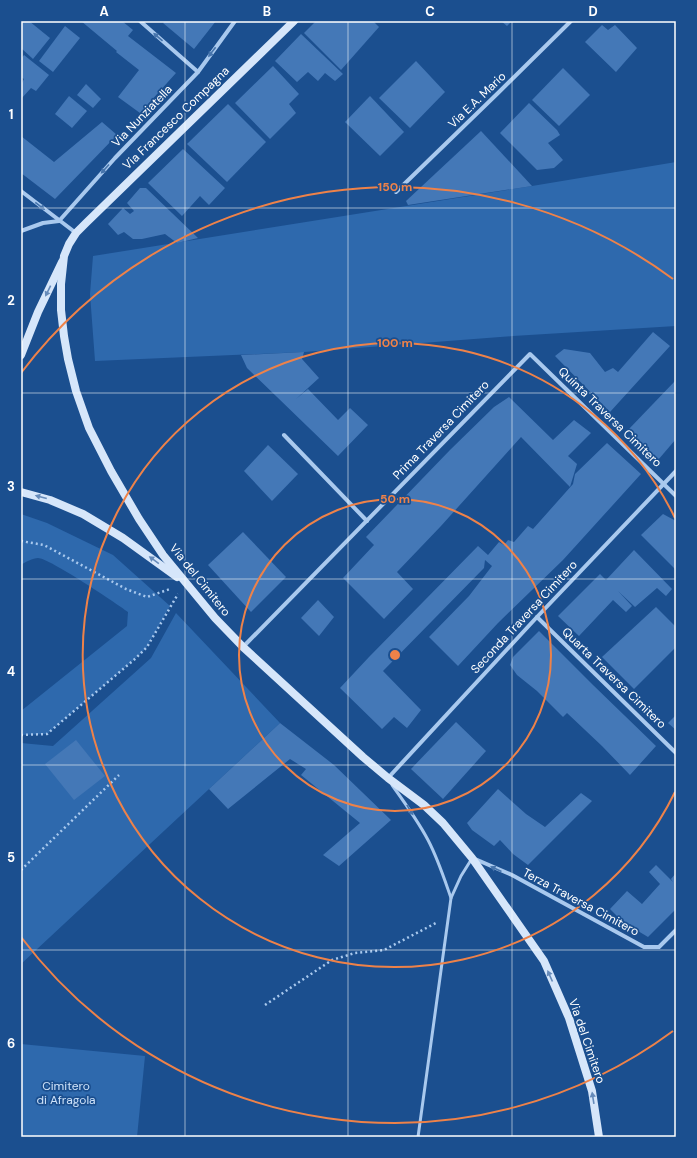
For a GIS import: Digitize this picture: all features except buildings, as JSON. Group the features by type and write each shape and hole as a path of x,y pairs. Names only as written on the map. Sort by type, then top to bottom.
{"main road":[{"name":"Via Francesco Compagna","path":"76,233 294,21"},
{"name":"Via del Cimitero","path":"76,233 64,256 61,284 61,310 64,336 76,391 89,428 111,471 139,519 163,555 215,618 243,647 388,778 424,805 443,823 472,858 544,961 572,1026 592,1091 599,1137"},
{"path":"21,355 38,312 64,256"},
{"path":"21,492 50,500 83,514 124,538 185,583"}],"street":[{"path":"140,21 198,72"},
{"name":"Via Nunziatella","path":"59,220 198,72 235,21"},
{"name":"Via E.A. Mario","path":"396,192 571,21"},
{"path":"21,191 76,233"},
{"path":"21,231 42,222 59,220"},
{"name":"Quinta Traversa Cimitero","path":"530,354 676,496"},
{"name":"Prima Traversa Cimitero","path":"243,647 530,354"},
{"path":"284,435 367,521"},
{"name":"Seconda Traversa Cimitero","path":"388,778 537,617 676,471"},
{"name":"Quarta Traversa Cimitero","path":"537,617 676,753"},
{"name":"Terza Traversa Cimitero","path":"472,858 512,875 644,947 659,947 676,930"}],"lane":[{"path":"388,778 428,840 451,898"},
{"path":"418,1137 451,898 461,876 472,858"}],"path":[{"path":"21,541 44,544 126,590 147,596 185,583"},
{"path":"21,735 47,734 136,658 147,647 185,583"},
{"path":"21,870 119,775"},
{"path":"265,1005 332,960 355,953 384,950 449,916"}],"green space":[{"path":"676,162 676,326 513,336 304,352 95,361 90,294 93,256"},
{"path":"21,514 47,523 113,555 170,606 147,647 47,734 21,735 21,711 127,626 128,612 83,582 45,560 36,558 21,565"},
{"path":"176,613 280,723 21,964 21,743 53,746 151,658"},
{"name":"Cimitero di Afragola","path":"21,1044 145,1056 137,1137 21,1137"}]}
